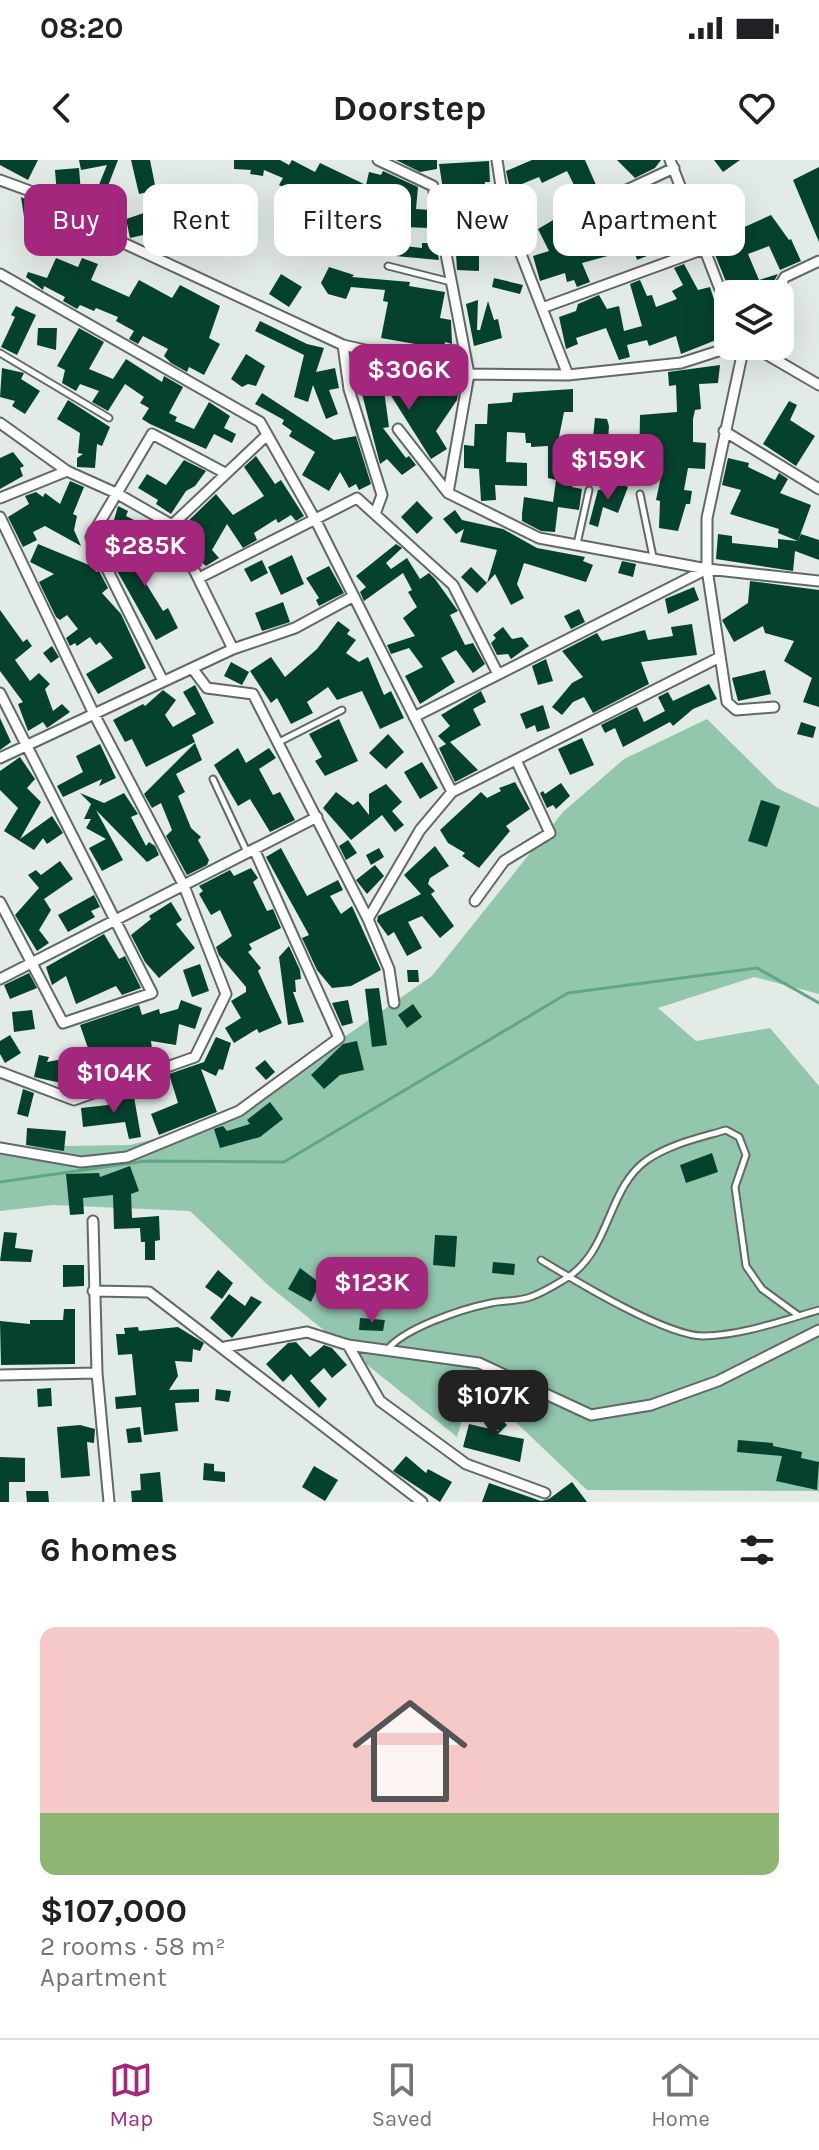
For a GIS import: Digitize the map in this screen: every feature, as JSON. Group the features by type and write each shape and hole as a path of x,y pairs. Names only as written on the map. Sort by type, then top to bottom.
{"street":[{"path":"378,160 433,186 469,374 448,493"},
{"path":"498,161 505,213 568,375"},
{"path":"633,184 672,164 680,184"},
{"path":"0,180 41,195 104,234 343,345 469,374 568,375 681,363 714,352"},
{"path":"542,308 685,256"},
{"path":"707,256 716,280"},
{"path":"783,280 819,261"},
{"path":"0,274 260,422 316,521 452,792"},
{"path":"343,345 349,389 382,495 375,514"},
{"path":"741,360 707,518 707,569 727,702 736,710 774,707"},
{"path":"776,360 819,385"},
{"path":"0,423 67,471 116,493 172,525 233,649"},
{"path":"398,429 448,493 539,538 707,569 819,581"},
{"path":"724,431 819,489"},
{"path":"163,681 91,537 152,434 225,473"},
{"path":"172,525 267,435"},
{"path":"0,498 67,471"},
{"path":"199,578 357,498 453,585 498,674"},
{"path":"0,517 94,714 184,886 226,994 195,1057 74,1100 0,1072"},
{"path":"414,717 707,569"},
{"path":"0,758 233,649 295,628 352,597"},
{"path":"368,919 420,830 452,792 718,658"},
{"path":"192,668 207,688 253,694 368,919 389,969 394,1003"},
{"path":"0,693 152,993 63,1023 0,902"},
{"path":"475,901 504,861 550,833 516,760"},
{"path":"0,979 317,817"},
{"path":"0,1148 81,1162 127,1157 239,1111 339,1038 251,851"},
{"path":"93,1221 97,1373 109,1502"},
{"path":"93,1291 149,1292 225,1347 422,1502"},
{"path":"225,1347 307,1332 348,1345 479,1363 591,1415 651,1405 718,1381 819,1330"},
{"path":"348,1345 380,1401 466,1464 545,1493"},
{"path":"0,1375 97,1373"}],"lane":[{"path":"388,266 451,282"},
{"path":"0,353 109,418"},
{"path":"577,546 589,490"},
{"path":"640,494 653,557"},
{"path":"278,743 342,710"},
{"path":"213,779 251,851"},
{"path":"387,1350 395,1339 426,1325 489,1303 531,1297 569,1277 599,1246 629,1179 645,1161 681,1143 726,1130 739,1137 746,1155 735,1187 746,1266 762,1289 799,1316"},
{"path":"541,1260 665,1325 700,1336 745,1331 819,1310"}],"green space":[{"path":"707,719 777,788 819,808 819,994 754,977 658,1008 696,1041 770,1028 819,1086 819,1491 587,1490 485,1393 469,1396 457,1437 269,1286 190,1211 53,1205 0,1211 0,1147 130,1145 222,1122 432,976 563,812 624,759"}],"building":[{"path":"0,160 38,160 28,180 0,165"},
{"path":"79,160 118,160 109,184 99,184 107,165 81,170"},
{"path":"131,160 150,160 155,184 143,184 143,193 139,194"},
{"path":"234,160 280,160 289,165 292,160 315,172 320,163 364,184 280,184 283,178 264,170 263,176 250,174 251,170 234,169"},
{"path":"396,160 437,160 437,169 420,172"},
{"path":"532,160 585,160 596,184 574,184 567,171 542,183 539,177 522,184 509,184 506,171"},
{"path":"617,160 661,160 655,168 635,178"},
{"path":"714,160 740,160 723,172"},
{"path":"489,161 490,182 442,184 439,164"},
{"path":"819,167 819,242 793,180"},
{"path":"79,168 80,184 56,184 55,170"},
{"path":"383,171 418,187 416,209 427,210 427,228 411,227 411,184 366,184 369,172 381,175"},
{"path":"143,213 143,235 130,238 127,219"},
{"path":"771,215 791,239 801,261 780,270 769,246 748,254 759,280 725,280 716,256 745,256 745,227"},
{"path":"553,220 553,256 608,256 582,263 590,282 577,287 574,280 567,282 565,273 540,281 533,256 549,251 538,229"},
{"path":"422,243 427,243 427,256 438,256 439,260 395,256 411,256 411,247 422,248"},
{"path":"456,256 479,256 479,271 457,270"},
{"path":"56,258 78,267 82,258 98,264 91,280 129,297 139,280 172,298 180,285 220,306 209,338 220,344 204,375 189,367 187,372 171,363 164,356 168,349 143,336 138,344 129,339 134,331 116,321 118,317 96,308 94,311 80,305 77,309 63,301 65,297 44,286 43,290 26,277 28,272 47,278"},
{"path":"684,264 698,290 710,287 714,299 714,341 681,354 676,336 649,346 647,340 627,345 630,357 619,360 606,328 576,338 578,344 566,349 559,317 576,311 578,304 599,295 607,309 619,306 624,331 642,326 630,284 640,280 647,296 652,295 656,307 677,299 672,291 683,285 674,268"},
{"path":"329,267 354,275 352,277 410,282 409,286 445,292 440,318 451,320 452,344 445,342 444,349 381,338 388,302 383,301 385,290 351,287 346,299 328,294 321,283"},
{"path":"281,274 302,287 289,307 269,294"},
{"path":"778,274 775,280 759,280"},
{"path":"494,278 523,285 520,294 492,287"},
{"path":"478,300 477,330 480,330 488,301 494,320 498,319 502,338 474,346 466,304"},
{"path":"16,306 36,315 17,355 1,347 15,317 11,315"},
{"path":"260,321 307,344 324,348 316,372 335,368 339,388 329,390 338,414 326,419 313,385 308,402 294,397 304,355 255,331"},
{"path":"38,328 57,328 56,350 37,345"},
{"path":"79,328 104,342 89,369 113,379 126,359 162,382 164,376 183,387 169,413 177,417 175,421 194,429 209,402 230,416 224,428 236,434 232,443 214,434 206,449 150,424 142,419 149,408 140,403 144,397 125,384 108,411 92,402 99,391 80,384 76,391 62,383 65,370 57,366"},
{"path":"246,354 265,366 256,386 248,384 242,387 231,379"},
{"path":"720,365 718,383 699,384 701,409 695,410 693,419 693,442 706,443 705,469 688,468 684,490 692,491 690,504 686,504 678,531 659,528 660,501 656,500 663,467 639,469 640,415 677,412 676,385 669,386 668,372"},
{"path":"2,368 24,373 21,379 40,391 25,414 12,406 15,401 0,397"},
{"path":"390,368 393,372 396,369 448,380 459,388 457,400 436,431 447,449 431,459 383,383 389,427 383,428 406,458 409,456 416,465 402,475 387,459 380,464 361,390"},
{"path":"573,389 573,412 564,412 559,437 587,441 586,453 572,451 572,487 582,489 579,510 558,507 555,532 541,531 522,521 522,514 524,497 553,502 556,480 548,478 548,446 531,447 531,443 526,443 525,433 507,432 506,462 527,463 527,486 495,485 496,500 481,501 479,469 464,468 464,445 474,446 475,424 487,424 488,404 512,402 513,393"},
{"path":"262,393 334,440 356,436 371,484 359,490 356,484 349,488 340,472 329,491 302,475 315,452 289,436 292,431 282,424 284,420 255,404"},
{"path":"68,400 110,427 102,446 97,444 95,468 77,467 77,458 83,454 78,453 80,433 57,419"},
{"path":"789,401 797,405 790,420 815,436 796,466 763,444"},
{"path":"595,418 607,419 609,426 608,440 601,439 599,458 591,457"},
{"path":"13,452 24,466 20,468 23,476 0,489 0,458"},
{"path":"256,456 275,484 281,480 304,516 296,521 291,515 278,523 276,519 254,533 257,540 243,548 227,524 212,550 219,558 206,566 195,556 182,527 216,494 233,515 264,496 244,467"},
{"path":"728,458 749,463 748,467 775,480 779,473 788,479 780,493 811,505 798,541 778,533 779,529 730,514 741,490 722,485"},
{"path":"184,460 206,471 195,486 186,491 171,514 156,504 158,500 138,488 147,474 166,485"},
{"path":"70,481 84,487 73,514 77,516 74,530 81,546 45,526 33,532 37,540 23,547 8,517 29,504 25,496 36,492 43,497 45,493 60,504"},
{"path":"614,481 628,487 618,513 603,507 598,527 589,524 598,490 611,489"},
{"path":"417,501 433,518 417,534 401,517"},
{"path":"118,506 128,511 126,516 144,525 134,546 110,534"},
{"path":"455,510 462,520 503,529 537,548 585,557 583,561 593,565 586,582 524,563 517,584 524,598 511,605 495,574 487,583 497,550 460,542 464,529 456,534 443,519"},
{"path":"158,534 139,564 141,566 159,549 167,561 142,577 163,611 168,608 178,628 156,640 112,562"},
{"path":"718,534 732,536 732,543 778,548 778,539 798,541 801,534 819,540 819,560 795,551 793,571 716,559"},
{"path":"38,544 99,571 108,588 102,593 121,614 146,668 98,694 86,674 113,658 100,642 96,645 90,637 77,646 75,643 70,646 66,638 78,629 67,615 60,620 56,617 39,582 54,574 30,562"},
{"path":"396,544 402,548 386,563 391,569 407,558 420,579 429,573 435,579 458,611 450,615 465,645 473,643 485,664 473,673 456,650 441,658 455,682 420,704 405,676 423,667 409,648 391,654 387,645 415,636 403,618 417,607 408,592 412,590 403,573 364,601 360,592 366,587 356,576"},
{"path":"292,555 304,584 281,595 268,567"},
{"path":"262,560 268,573 251,582 244,569"},
{"path":"622,561 636,564 633,577 618,573"},
{"path":"329,566 344,593 319,606 316,600 319,598 306,578"},
{"path":"471,567 487,583 477,593 461,577"},
{"path":"750,581 819,590 819,707 803,702 812,678 784,661 794,641 765,633 763,626 734,642 722,620 748,603"},
{"path":"694,587 699,600 668,614 665,599"},
{"path":"283,602 290,622 262,631 255,613"},
{"path":"579,609 585,622 571,629 564,616"},
{"path":"0,610 23,642 27,639 32,646 15,660 30,681 39,673 50,684 45,689 53,711 62,704 70,712 47,728 43,722 28,731 18,704 23,702 0,671"},
{"path":"338,621 350,630 347,634 356,640 346,653 359,662 368,657 384,695 391,691 404,718 380,729 362,691 337,700 328,687 307,702 313,713 291,724 277,698 271,703 250,671 271,657 285,677 317,649"},
{"path":"692,624 697,655 641,662 649,684 593,713 584,697 573,702 562,715 552,707 572,683 583,677 562,651 597,633 602,641 645,630 648,640 673,636 671,627"},
{"path":"503,627 512,639 522,637 529,646 511,659 508,654 497,655 491,643 496,638 493,635"},
{"path":"52,646 59,657 51,663 43,653"},
{"path":"546,659 553,681 538,685 532,666"},
{"path":"231,662 249,672 242,685 224,676"},
{"path":"765,670 771,694 738,701 732,678"},
{"path":"709,684 717,699 693,709 673,726 670,722 623,747 615,728 605,733 601,725 637,707 644,722 665,711 658,697 668,692 673,701"},
{"path":"195,685 214,723 192,735 195,742 146,767 132,739 125,742 113,720 143,704 145,706 163,690 176,700 165,715 173,727 196,714 183,692"},
{"path":"481,691 486,702 473,709 481,725 450,742 478,770 455,782 439,748 446,744 438,736 450,726 441,715"},
{"path":"543,705 550,728 537,732 535,725 526,729 520,714"},
{"path":"0,718 11,742 0,750"},
{"path":"339,719 358,761 325,776 315,761 322,757 309,734"},
{"path":"801,722 816,727 813,738 797,734"},
{"path":"388,734 404,752 386,769 369,753"},
{"path":"582,738 594,765 570,775 558,749"},
{"path":"195,743 202,760 176,774 185,792 178,796 191,828 201,837 198,840 209,860 207,865 187,875 166,836 172,830 161,803 152,808 144,794"},
{"path":"100,744 116,778 99,786 102,779 63,797 57,786 83,772 76,756"},
{"path":"238,748 246,763 269,748 276,758 259,769 273,795 280,792 295,820 270,832 250,799 238,806 214,765"},
{"path":"20,757 35,779 27,788 41,802 20,839 52,816 63,833 47,844 43,838 34,850 4,831 18,808 0,790 0,771"},
{"path":"422,762 438,788 420,799 404,772"},
{"path":"515,782 530,809 506,826 510,831 479,868 462,856 465,853 448,843 440,830 481,792 487,798 501,791 499,788"},
{"path":"561,783 570,796 556,809 553,805 547,808 540,793 543,791 545,794"},
{"path":"386,784 402,802 392,811 404,825 395,832 382,815 351,840 323,808 336,792 353,805 358,801 369,815 369,794"},
{"path":"80,793 104,803 124,793 138,814 131,817 146,846 149,842 155,846 159,855 147,862 96,810 123,860 102,871 89,848 106,839 86,828 91,819 84,819 91,804"},
{"path":"761,800 780,806 767,847 748,841"},
{"path":"348,840 357,853 346,860 339,846"},
{"path":"435,846 449,866 430,878 428,884 435,891 431,894 454,926 440,938 422,916 408,922 422,948 407,956 394,932 388,936 377,921 378,916 421,894 404,875"},
{"path":"281,848 307,896 338,880 343,890 330,896 341,914 352,906 381,970 351,986 332,988 317,970 302,938 309,935 266,857"},
{"path":"379,848 384,857 371,865 366,855"},
{"path":"60,861 73,879 44,899 51,910 39,930 49,943 37,951 15,915 39,888 28,875 36,870 41,875"},
{"path":"375,865 384,876 367,894 356,880"},
{"path":"251,868 258,878 253,882 267,911 273,909 281,928 249,944 252,949 248,952 261,968 258,971 282,1023 259,1033 257,1029 234,1043 225,1028 241,1018 231,1001 246,992 246,987 219,955 216,947 232,936 220,910 211,915 199,894 203,891 199,886 230,870 234,876"},
{"path":"94,895 100,907 91,911 95,917 68,932 58,915"},
{"path":"171,902 182,920 176,924 195,948 159,978 145,962 131,935 151,919 149,916"},
{"path":"104,934 119,959 125,956 141,988 122,995 116,986 76,1004 66,976 52,985 46,967"},
{"path":"289,946 300,970 301,979 295,980 296,992 293,992 304,1022 288,1025 279,957"},
{"path":"200,964 209,991 192,997 183,970"},
{"path":"407,970 418,970 419,982 408,982"},
{"path":"29,973 37,988 10,999 4,985"},
{"path":"379,988 387,1045 372,1047 365,989"},
{"path":"181,1000 202,1008 195,1029 179,1024 176,1045 151,1041 154,1064 79,1086 77,1068 72,1068 70,1085 34,1077 39,1055 49,1057 47,1062 90,1054 80,1025 139,1005 142,1015 159,1009 160,1014 178,1009"},
{"path":"348,1000 353,1023 342,1026 332,1003"},
{"path":"413,1004 422,1017 407,1028 398,1015"},
{"path":"32,1010 35,1029 14,1032 12,1012"},
{"path":"10,1035 21,1053 5,1063 0,1054 0,1041"},
{"path":"216,1037 231,1043 223,1070 219,1069 216,1076 201,1069 217,1112 159,1135 151,1114 178,1103 169,1074 204,1062"},
{"path":"357,1041 364,1070 340,1075 324,1089 311,1075 343,1044"},
{"path":"265,1060 275,1072 266,1080 255,1068"},
{"path":"23,1089 34,1093 28,1117 17,1114"},
{"path":"119,1094 121,1100 134,1097 141,1137 129,1139 125,1122 83,1127 81,1108 108,1105 107,1097"},
{"path":"270,1102 283,1119 260,1137 220,1148 214,1129 223,1126 227,1131 250,1124 247,1120"},
{"path":"27,1128 66,1131 64,1151 26,1145"},
{"path":"712,1153 718,1172 686,1183 680,1165"},
{"path":"130,1166 139,1191 131,1194 132,1218 159,1216 160,1240 155,1241 155,1260 145,1260 145,1242 141,1242 140,1228 114,1229 113,1195 83,1198 84,1214 70,1215 66,1174 99,1173 100,1177"},
{"path":"4,1232 17,1233 15,1248 33,1250 31,1262 0,1261"},
{"path":"435,1235 457,1236 455,1267 433,1265"},
{"path":"493,1262 515,1264 514,1275 492,1273"},
{"path":"63,1265 84,1265 84,1286 63,1287"},
{"path":"300,1268 320,1283 311,1302 288,1289"},
{"path":"218,1270 233,1283 222,1299 205,1287"},
{"path":"229,1294 245,1306 251,1296 262,1302 232,1338 210,1318"},
{"path":"64,1309 75,1309 75,1364 1,1365 0,1321 30,1324 30,1320 63,1320"},
{"path":"360,1318 385,1320 383,1331 359,1330"},
{"path":"138,1327 139,1331 178,1327 204,1343 200,1351 193,1349 192,1362 175,1361 178,1376 169,1390 199,1389 199,1402 175,1403 178,1431 144,1435 141,1407 116,1409 115,1397 136,1395 132,1354 118,1355 116,1334 125,1334 124,1328"},
{"path":"296,1342 310,1357 324,1345 332,1348 347,1365 332,1378 324,1368 310,1381 327,1399 319,1408 291,1374 283,1382 266,1364 288,1343"},
{"path":"51,1388 52,1406 38,1407 37,1389"},
{"path":"216,1389 231,1391 229,1402 215,1400"},
{"path":"485,1402 507,1425 498,1434 524,1439 520,1462 463,1447 469,1424 499,1431 478,1409"},
{"path":"80,1425 95,1429 94,1443 87,1442 90,1476 61,1478 57,1427"},
{"path":"140,1427 142,1442 128,1443 126,1429"},
{"path":"738,1440 773,1443 773,1446 802,1452 801,1458 819,1462 817,1490 776,1481 782,1456 737,1452"},
{"path":"406,1456 426,1473 428,1469 452,1482 440,1502 393,1471"},
{"path":"0,1457 25,1458 25,1482 9,1482 9,1502 0,1502"},
{"path":"204,1463 214,1464 214,1471 225,1472 225,1482 203,1480"},
{"path":"314,1466 338,1480 325,1501 302,1487"},
{"path":"160,1472 163,1502 132,1502 131,1491 141,1490 140,1474"},
{"path":"572,1482 587,1502 482,1502 489,1483 541,1501 549,1499"},
{"path":"26,1491 48,1491 49,1502 27,1502"}],"waterway":[{"path":"0,1182 146,1161 284,1162 568,993 757,968 819,1003"}]}
